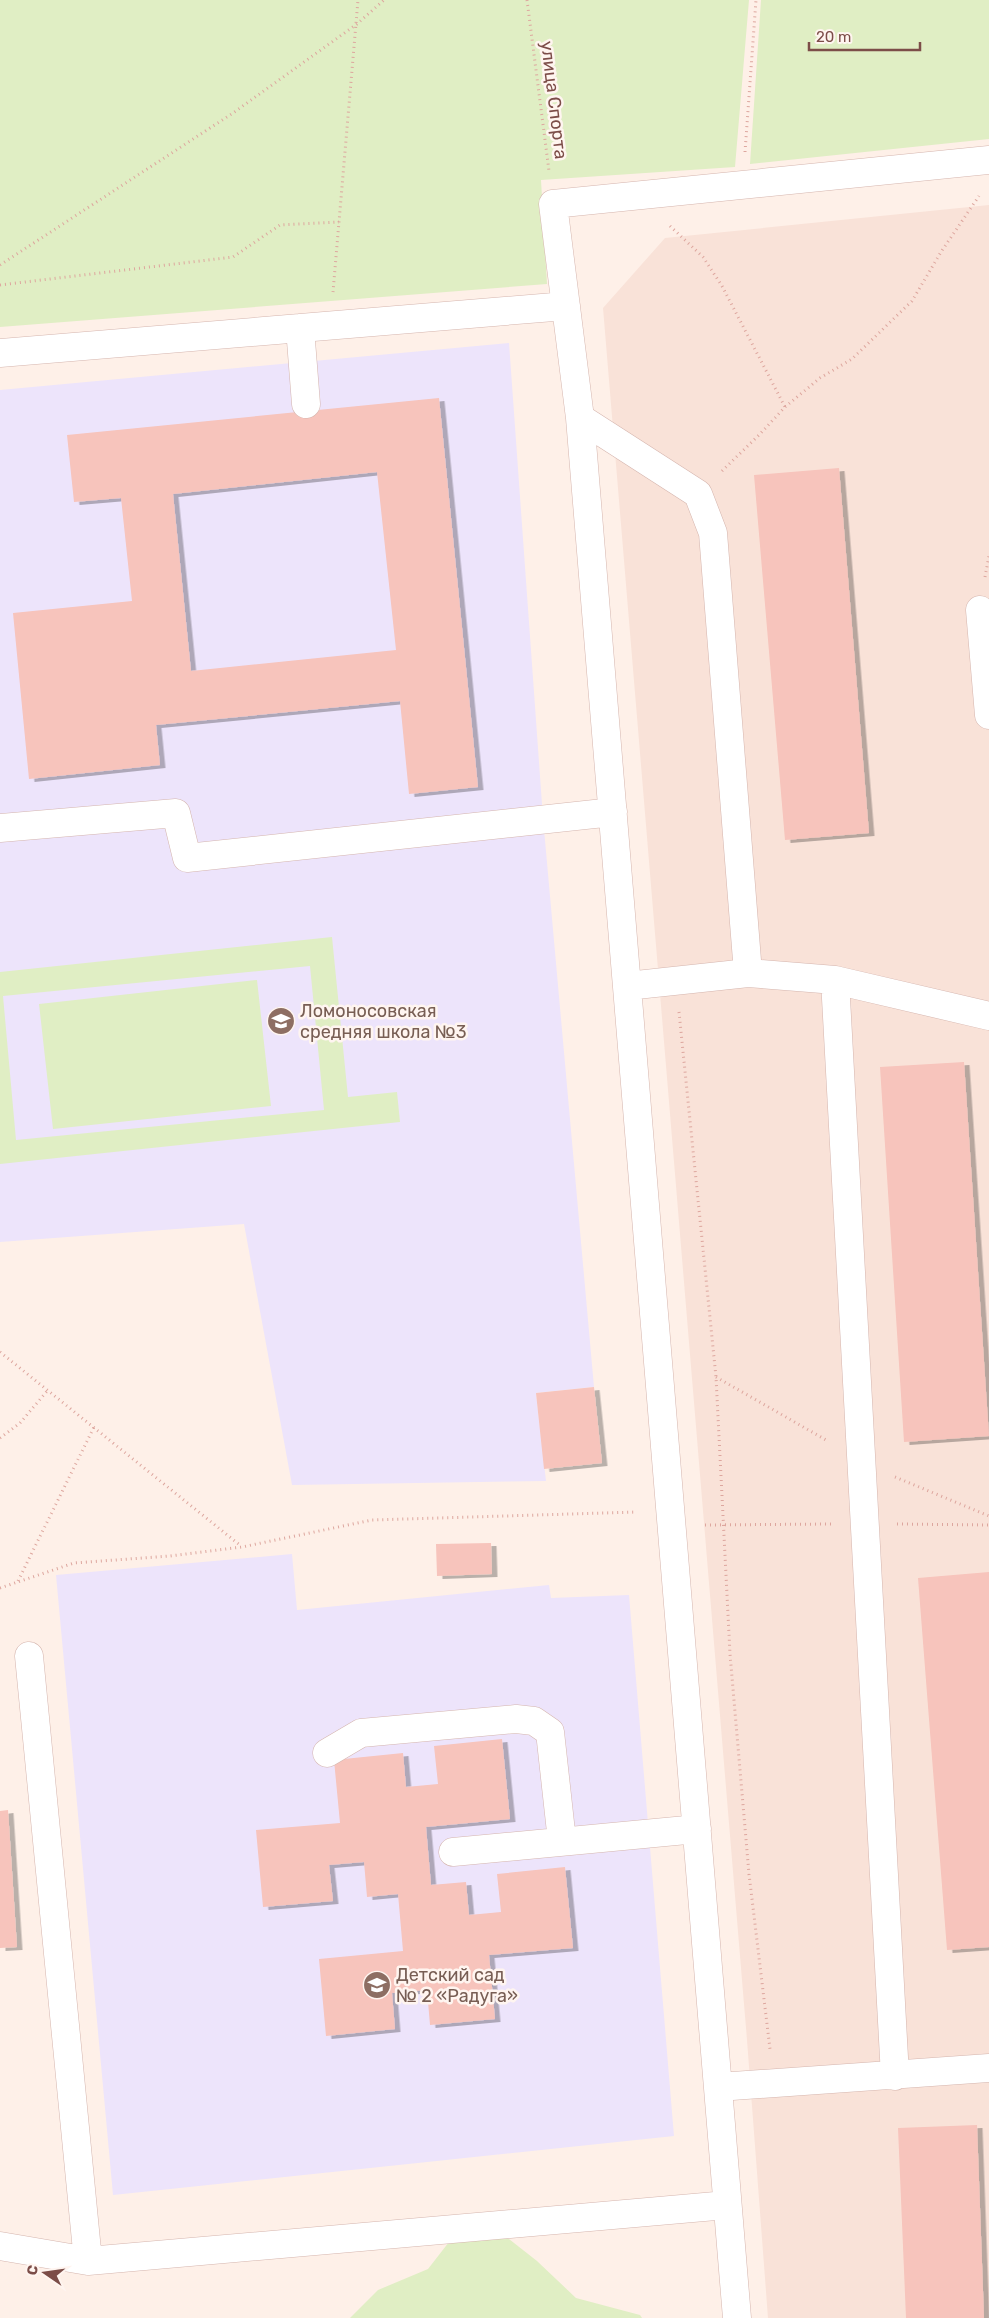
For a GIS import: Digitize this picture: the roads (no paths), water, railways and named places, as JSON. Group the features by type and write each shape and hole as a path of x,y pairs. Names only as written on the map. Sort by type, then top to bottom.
{"street":[{"path":"736,2318 580,418 553,204 989,160"},
{"path":"0,353 566,306"},
{"path":"300,328 306,404"},
{"path":"580,418 698,494 713,533 748,973"},
{"path":"980,610 989,716"},
{"path":"0,828 176,812 188,858 613,812"},
{"path":"627,986 748,973 835,980 989,1016"},
{"path":"835,980 895,2076"},
{"path":"29,1656 88,2261"},
{"path":"327,1753 360,1733 516,1719 534,1721 550,1732 562,1841"},
{"path":"453,1852 697,1829"},
{"path":"718,2087 989,2068"},
{"path":"0,2246 88,2261 727,2205"}],"place":[{"name":"Ломоносовская средняя школа №3","path":"281,1021"},
{"name":"Детский сад № 2 «Радуга»","path":"377,1985"}]}
